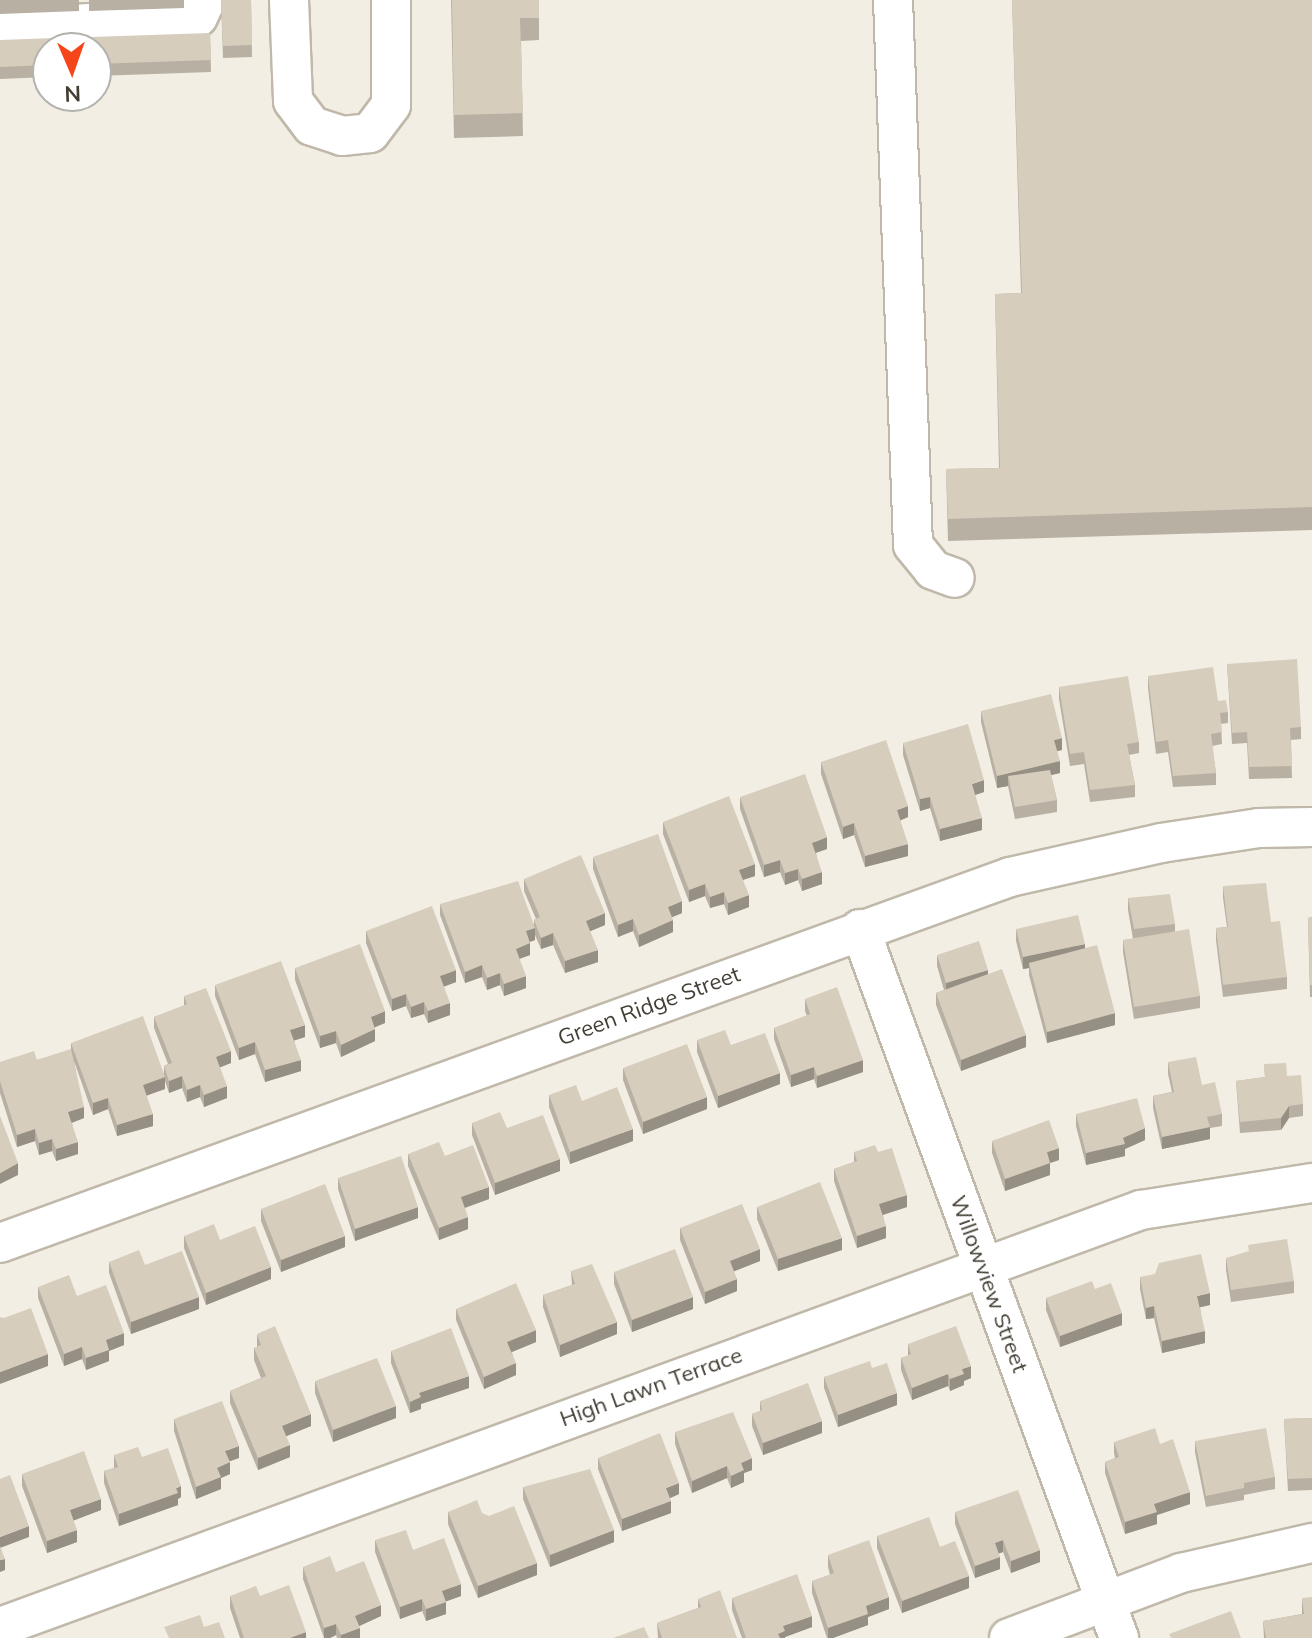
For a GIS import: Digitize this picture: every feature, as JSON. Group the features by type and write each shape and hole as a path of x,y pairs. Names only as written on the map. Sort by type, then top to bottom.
{"street":[{"path":"0,28 198,17 206,0"},
{"path":"289,0 293,101 312,126 342,136 370,133 391,105 391,0"},
{"path":"893,0 913,545 933,570 955,578"},
{"name":"Green Ridge Street","path":"0,1243 860,929 1090,856 1259,828 1312,827"},
{"name":"Willowview Street","path":"860,929 1119,1638"},
{"name":"High Lawn Terrace","path":"0,1627 1141,1210 1312,1183"},
{"path":"1009,1638 1181,1573 1312,1543"}],"building":[{"path":"221,0 251,0 252,45 223,46"},
{"path":"452,0 539,0 539,18 520,18 523,113 454,115"},
{"path":"1012,0 1312,0 1312,507 948,519 946,469 1000,468 995,294 1022,293"},
{"path":"210,33 211,60 112,63 112,36"},
{"path":"32,39 32,66 0,67 0,40"},
{"path":"1297,659 1301,727 1290,728 1292,766 1249,767 1247,732 1232,733 1227,664"},
{"path":"1213,667 1218,701 1226,700 1228,712 1220,713 1222,732 1211,734 1216,773 1173,776 1168,740 1156,742 1148,676"},
{"path":"1128,676 1139,742 1127,744 1135,785 1090,790 1084,752 1070,754 1059,687"},
{"path":"1051,694 1062,738 1054,740 1060,761 997,776 981,711"},
{"path":"968,724 984,780 972,784 982,818 940,829 930,797 920,799 903,743"},
{"path":"886,740 908,806 897,810 908,844 865,856 854,823 843,827 821,762"},
{"path":"1050,770 1057,800 1015,807 1008,776"},
{"path":"805,774 827,837 812,843 822,872 802,879 798,869 785,873 780,860 764,865 740,797"},
{"path":"729,796 755,864 739,870 749,895 728,903 724,892 710,897 705,884 689,890 663,822"},
{"path":"658,834 682,901 668,907 673,920 639,935 633,919 618,925 593,857"},
{"path":"581,855 605,913 586,921 598,950 565,961 553,933 541,938 534,920 540,917 524,879"},
{"path":"518,881 535,928 526,931 530,943 516,949 526,976 504,984 500,973 487,978 482,965 465,972 440,904"},
{"path":"1266,883 1271,922 1280,921 1287,977 1223,985 1216,928 1228,927 1223,886"},
{"path":"1170,894 1175,924 1134,929 1128,898"},
{"path":"432,906 456,970 440,976 450,1003 428,1011 424,1002 411,1007 406,994 392,999 366,931"},
{"path":"1078,915 1085,944 1023,957 1016,929"},
{"path":"1312,917 1312,985 1310,985 1308,918"},
{"path":"1189,929 1200,996 1134,1007 1123,940"},
{"path":"979,941 988,970 946,983 937,955"},
{"path":"360,944 385,1011 371,1017 375,1029 341,1045 336,1031 320,1036 295,968"},
{"path":"1097,945 1115,1013 1047,1032 1029,963"},
{"path":"281,961 305,1025 290,1030 301,1060 265,1070 255,1042 239,1048 215,985"},
{"path":"1002,969 1026,1035 961,1060 936,993"},
{"path":"837,987 863,1060 817,1076 814,1067 791,1075 774,1028 810,1014 805,999"},
{"path":"206,988 231,1051 216,1057 227,1086 204,1095 200,1085 187,1090 182,1076 169,1081 164,1066 172,1063 154,1017 187,1004 184,996"},
{"path":"143,1016 165,1077 143,1085 153,1114 117,1125 108,1098 93,1103 71,1043"},
{"path":"725,1030 731,1045 765,1033 780,1073 718,1096 697,1040"},
{"path":"687,1044 707,1097 643,1122 623,1068"},
{"path":"71,1049 84,1107 68,1112 78,1142 56,1149 52,1139 39,1143 35,1129 17,1135 0,1081 0,1062 34,1051 37,1060"},
{"path":"1196,1057 1202,1085 1215,1082 1222,1114 1207,1117 1210,1127 1162,1137 1153,1096 1174,1092 1168,1062"},
{"path":"1286,1063 1287,1076 1301,1075 1303,1104 1289,1106 1281,1118 1240,1122 1236,1081 1265,1077 1264,1064"},
{"path":"576,1085 582,1101 617,1087 633,1129 570,1152 549,1095"},
{"path":"1137,1098 1145,1128 1123,1138 1125,1144 1086,1153 1076,1114"},
{"path":"500,1112 507,1128 543,1115 560,1159 495,1183 472,1123"},
{"path":"0,1116 18,1163 0,1173"},
{"path":"1049,1120 1059,1148 1047,1152 1050,1163 1005,1179 992,1141"},
{"path":"439,1142 445,1156 473,1145 489,1187 461,1197 468,1217 439,1228 408,1154"},
{"path":"875,1145 878,1152 892,1148 907,1195 879,1204 886,1226 857,1236 834,1169 857,1161 854,1152"},
{"path":"401,1156 418,1207 355,1229 338,1178"},
{"path":"820,1182 842,1238 778,1259 757,1207"},
{"path":"325,1184 345,1236 281,1260 261,1209"},
{"path":"742,1204 760,1249 730,1261 737,1279 705,1292 680,1228"},
{"path":"214,1224 220,1240 255,1226 271,1267 206,1293 184,1236"},
{"path":"1287,1239 1294,1281 1231,1290 1226,1258 1249,1251 1248,1245"},
{"path":"675,1249 693,1297 632,1320 614,1272"},
{"path":"139,1250 145,1265 182,1251 199,1297 131,1322 109,1262"},
{"path":"1201,1254 1210,1293 1197,1296 1205,1331 1162,1341 1154,1306 1146,1308 1140,1277 1155,1274 1159,1263"},
{"path":"592,1264 617,1322 560,1345 543,1295 575,1284 571,1271"},
{"path":"69,1275 77,1296 106,1285 124,1333 106,1340 109,1350 86,1358 82,1347 64,1354 38,1287"},
{"path":"1092,1281 1095,1289 1111,1283 1122,1313 1060,1336 1046,1298"},
{"path":"516,1283 536,1330 507,1342 516,1363 484,1377 456,1309"},
{"path":"31,1308 48,1354 0,1372 0,1317"},
{"path":"275,1326 311,1414 282,1426 290,1445 258,1458 230,1391 266,1376 254,1348 261,1345 257,1334"},
{"path":"956,1326 971,1366 962,1369 964,1374 950,1379 948,1374 912,1388 901,1358 911,1354 908,1344"},
{"path":"451,1328 469,1376 419,1393 421,1397 410,1402 391,1351"},
{"path":"377,1358 396,1406 333,1430 315,1381"},
{"path":"870,1361 872,1368 887,1363 897,1393 838,1415 824,1377"},
{"path":"808,1383 822,1421 763,1443 752,1414 762,1410 760,1401"},
{"path":"222,1401 239,1446 225,1451 230,1462 217,1468 221,1477 196,1487 174,1419"},
{"path":"733,1412 752,1458 741,1463 744,1470 731,1476 727,1466 692,1481 675,1432"},
{"path":"1312,1418 1312,1478 1288,1479 1284,1419"},
{"path":"1155,1428 1160,1444 1173,1439 1190,1492 1154,1504 1157,1512 1125,1522 1105,1462 1119,1457 1114,1442"},
{"path":"1266,1428 1275,1477 1244,1483 1244,1488 1206,1496 1195,1441"},
{"path":"660,1433 679,1483 666,1488 671,1501 622,1519 598,1458"},
{"path":"138,1447 142,1457 168,1448 181,1486 176,1488 178,1493 119,1514 104,1471 118,1467 114,1455"},
{"path":"84,1451 101,1499 70,1510 77,1530 47,1541 22,1474"},
{"path":"590,1469 614,1530 550,1555 523,1487"},
{"path":"10,1475 29,1526 0,1537 0,1479"},
{"path":"1018,1490 1040,1550 1011,1561 1003,1540 995,1543 1000,1557 975,1566 955,1512"},
{"path":"477,1500 482,1513 489,1516 514,1506 537,1563 478,1586 448,1512"},
{"path":"929,1517 940,1547 955,1541 969,1576 902,1601 877,1536"},
{"path":"406,1530 413,1550 444,1538 461,1584 442,1591 446,1602 426,1609 422,1599 400,1607 375,1540"},
{"path":"869,1540 889,1597 866,1606 868,1614 828,1628 812,1581 834,1573 828,1555"},
{"path":"330,1556 336,1572 364,1561 381,1605 355,1616 360,1628 341,1635 336,1624 324,1628 303,1567"},
{"path":"797,1574 812,1616 783,1626 785,1631 778,1634 780,1638 746,1638 732,1598"},
{"path":"289,1585 306,1632 290,1638 244,1638 230,1596 256,1586 260,1596"},
{"path":"720,1590 737,1638 662,1638 657,1623 701,1607 698,1599"},
{"path":"1312,1597 1312,1638 1266,1638 1263,1621 1304,1614 1302,1598"},
{"path":"1231,1611 1241,1638 1171,1638 1169,1634"},
{"path":"200,1615 204,1627 219,1622 225,1638 169,1638 164,1627"},
{"path":"644,1627 649,1638 613,1638"}]}
